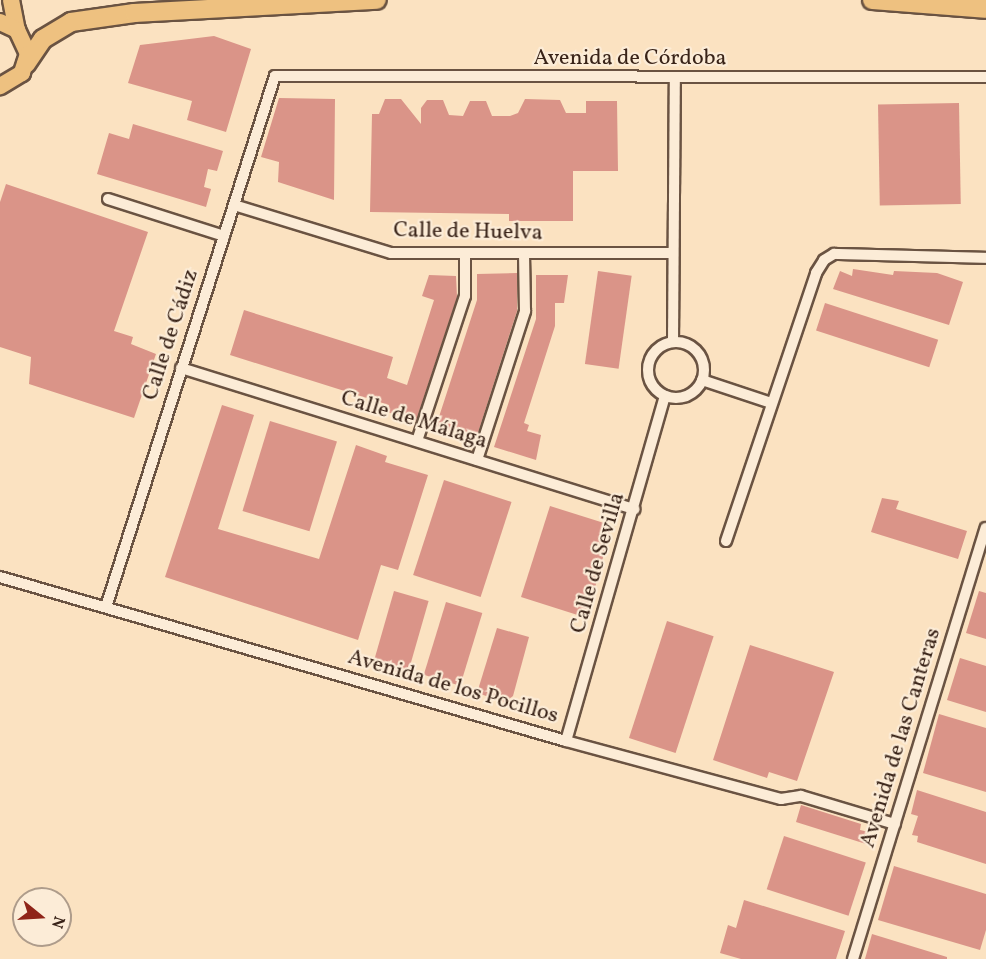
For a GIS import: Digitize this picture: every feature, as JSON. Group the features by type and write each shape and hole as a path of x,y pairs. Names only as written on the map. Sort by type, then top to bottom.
{"highway":[{"path":"26,64 43,39 71,22 134,12 377,0"},
{"path":"872,0 986,9"}],"main road":[{"path":"0,9 6,0"},
{"path":"0,100 5,84 26,64 27,46 17,30 11,0"},
{"path":"0,22 17,30"}],"street":[{"name":"Avenida de Córdoba","path":"275,76 675,80 986,77"},
{"name":"Calle de Cádiz","path":"106,607 275,76"},
{"path":"673,342 675,80"},
{"path":"108,199 224,236"},
{"name":"Calle de Huelva","path":"234,205 391,253 673,253"},
{"path":"417,441 465,296 465,253"},
{"path":"477,460 525,311 524,253"},
{"path":"726,542 771,403 824,260 834,254 986,258"},
{"path":"673,342 696,351 703,365 702,380 690,394 665,396 652,384 648,366 657,350 673,342"},
{"name":"Calle de Málaga","path":"181,368 635,508"},
{"path":"702,380 771,403"},
{"name":"Calle de Sevilla","path":"566,741 635,508 665,396"},
{"name":"Avenida de las Canteras","path":"853,959 986,528"},
{"name":"Avenida de los Pocillos","path":"0,577 566,741 780,799 801,796 895,825"}],"building":[{"path":"214,36 251,49 226,132 187,120 192,101 128,83 140,45"},
{"path":"279,98 335,99 334,200 278,182 279,162 261,157"},
{"path":"385,99 401,99 421,124 421,108 427,100 443,100 449,115 463,116 470,101 486,101 492,116 510,116 518,113 525,99 560,100 566,113 586,113 586,101 617,101 618,171 573,171 573,221 509,221 509,214 370,212 372,114 379,114"},
{"path":"959,103 961,204 880,205 878,104"},
{"path":"133,124 223,151 217,171 208,169 204,187 211,189 206,207 97,174 109,133 129,139"},
{"path":"6,184 148,232 114,331 133,337 131,344 156,354 134,418 29,384 31,357 0,347 0,202"},
{"path":"853,269 893,275 894,271 937,273 963,282 949,325 833,289 840,271 852,276"},
{"path":"598,271 632,276 619,369 585,364"},
{"path":"517,273 517,311 476,439 436,426 477,300 477,274"},
{"path":"429,275 456,276 457,297 416,421 387,412 389,405 230,355 244,310 393,357 387,378 407,385 434,300 422,296"},
{"path":"536,275 568,275 564,303 555,303 555,326 524,423 529,425 527,431 541,435 536,460 494,447 536,319"},
{"path":"825,303 938,340 929,367 816,331"},
{"path":"222,405 254,415 218,529 319,559 356,445 387,456 385,462 428,475 398,570 381,565 358,640 165,577"},
{"path":"270,421 337,441 309,531 243,511"},
{"path":"444,480 512,502 481,597 413,575"},
{"path":"882,498 899,501 896,509 967,531 958,559 871,532"},
{"path":"550,506 604,523 610,531 587,618 521,597"},
{"path":"394,591 429,601 407,675 373,665"},
{"path":"979,591 986,593 986,639 966,633"},
{"path":"446,602 482,613 460,686 424,675"},
{"path":"667,621 714,636 676,753 629,738"},
{"path":"497,628 529,637 513,696 505,702 477,693"},
{"path":"750,645 834,672 797,781 769,772 767,778 713,760"},
{"path":"960,658 986,666 986,712 947,700"},
{"path":"939,714 986,728 986,792 923,773"},
{"path":"917,790 986,812 986,864 917,842 918,836 912,835 918,816 911,814"},
{"path":"801,805 861,824 860,830 869,832 866,844 796,822"},
{"path":"784,836 866,863 848,916 767,889"},
{"path":"894,866 986,894 986,930 980,950 878,920"},
{"path":"744,900 845,931 836,959 741,959 720,953 728,925 736,928"},
{"path":"872,934 947,957 947,959 865,959"}]}
